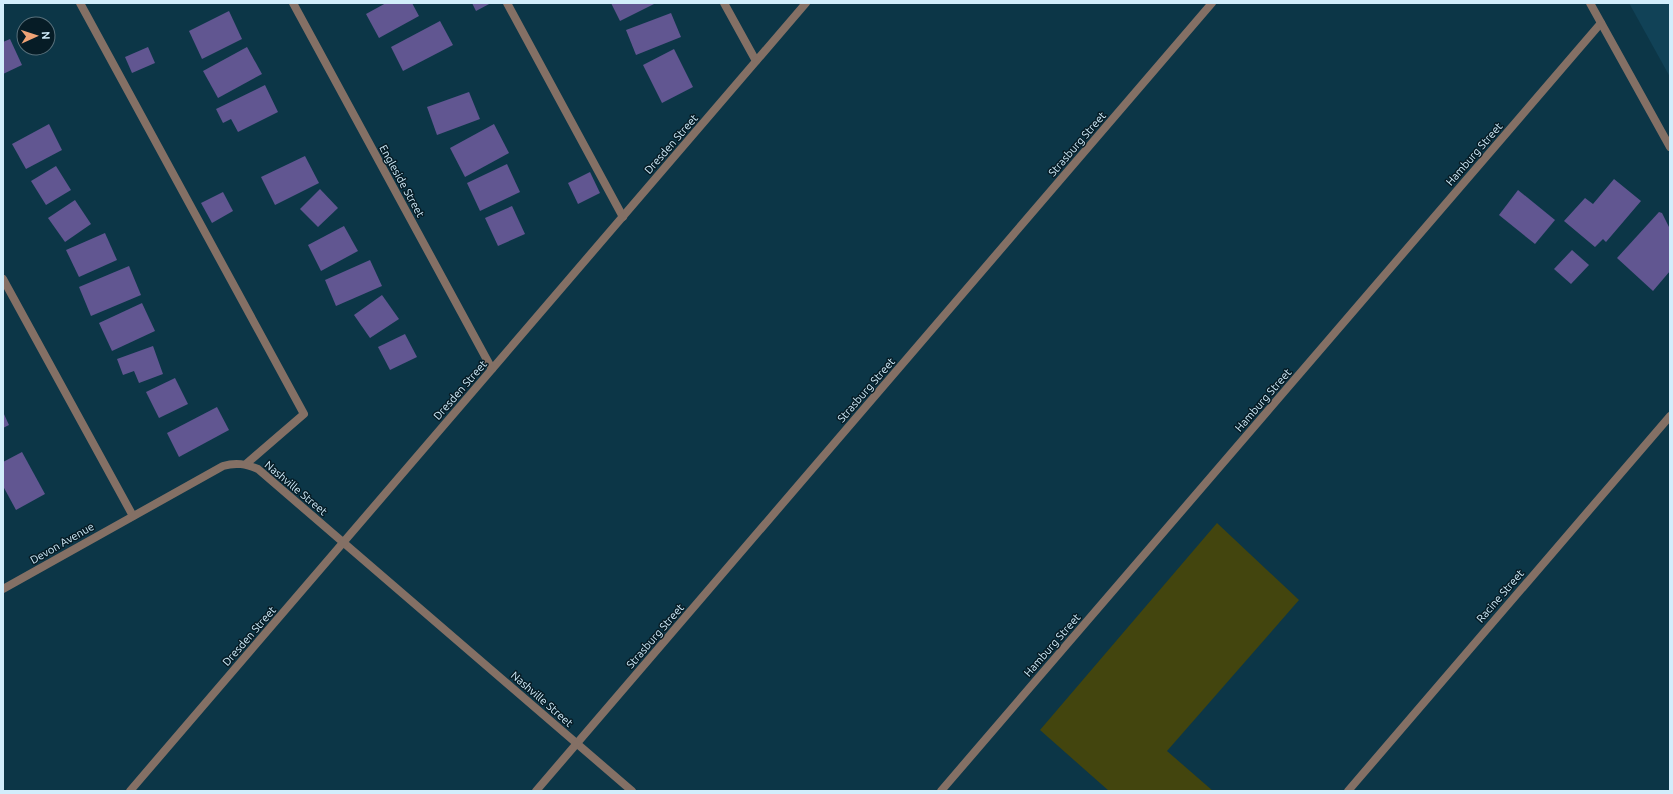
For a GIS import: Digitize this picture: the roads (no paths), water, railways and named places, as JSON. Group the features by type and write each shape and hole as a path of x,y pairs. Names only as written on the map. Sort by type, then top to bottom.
{"street":[{"path":"80,3 304,414 246,464"},
{"name":"Engleside Street","path":"293,3 492,369"},
{"path":"507,3 623,217"},
{"path":"724,3 756,61"},
{"name":"Dresden Street","path":"130,791 806,3"},
{"name":"Strasburg Street","path":"536,791 1212,3"},
{"path":"1590,3 1670,146"},
{"name":"Hamburg Street","path":"941,791 1601,23"},
{"path":"3,279 132,516"},
{"name":"Racine Street","path":"1348,791 1670,416"},
{"name":"Nashville Street","path":"132,516 223,466 233,463 246,464 258,469 632,791"},
{"name":"Devon Avenue","path":"3,589 132,516"}]}
